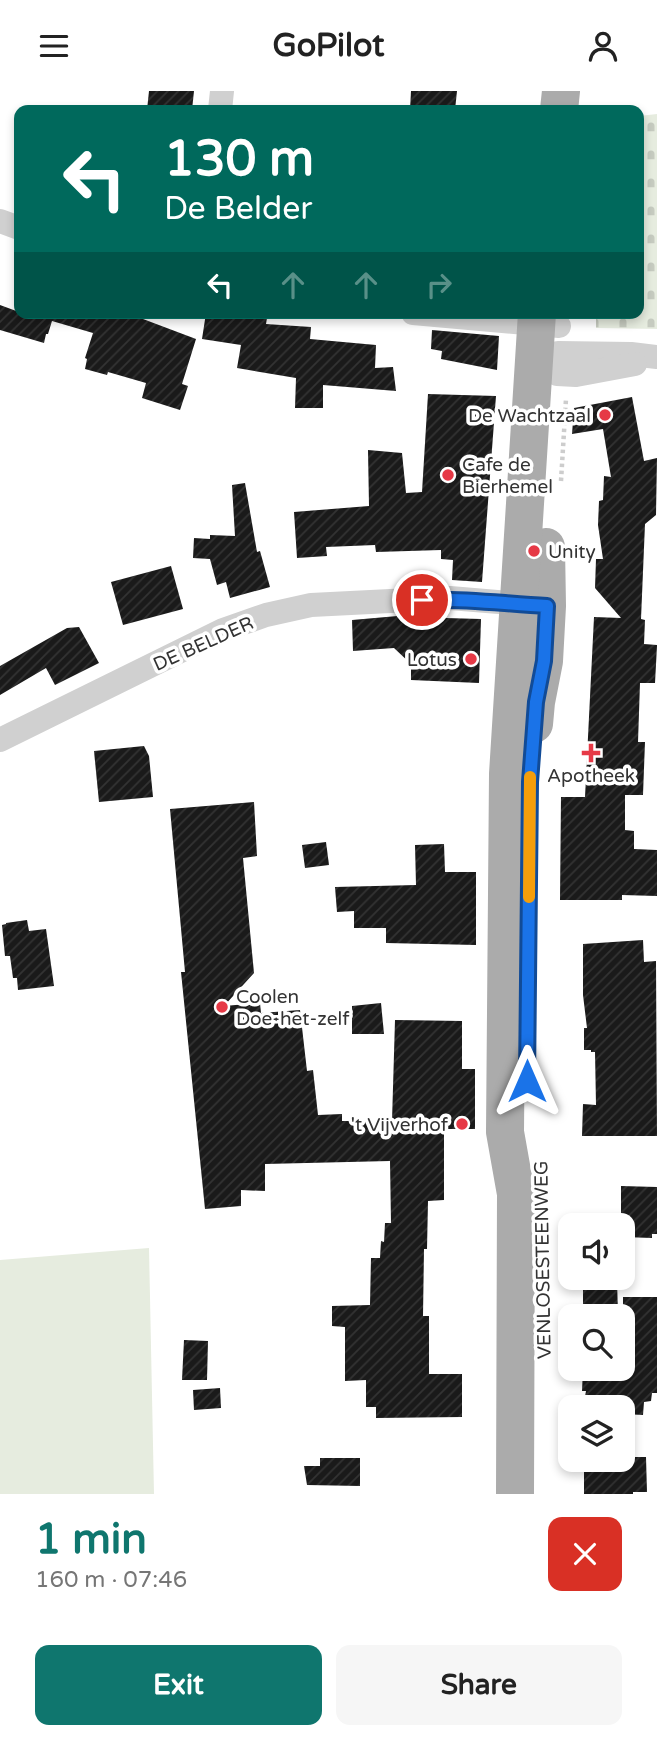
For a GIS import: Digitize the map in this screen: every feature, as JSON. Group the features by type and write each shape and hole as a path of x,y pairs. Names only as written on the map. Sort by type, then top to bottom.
{"main road":[{"name":"VENLOSESTEENWEG","path":"515,1494 516,1194 505,1132 508,773 533,605 551,342"}],"street":[{"path":"442,319 551,342 654,357"},
{"name":"DE BELDER","path":"0,740 223,630 266,615 311,605 450,598 533,605"}],"path":[{"path":"551,342 561,483"}],"green space":[{"path":"657,114 657,329 596,328 596,319 644,319 644,115"},
{"path":"149,1248 154,1494 0,1494 0,1260"}],"building":[{"path":"149,91 194,91 193,105 148,105"},
{"path":"411,91 457,91 456,105 410,105"},
{"path":"0,305 14,310 14,319 143,319 196,339 182,384 188,386 180,410 142,398 146,383 108,372 107,375 85,369 85,358 93,333 52,321 44,343 0,330"},
{"path":"205,319 267,319 266,324 311,327 310,339 376,345 375,368 393,367 396,391 323,385 323,408 295,408 296,378 237,368 241,345 202,339"},
{"path":"432,330 499,336 497,370 441,359 442,351 431,349"},
{"path":"428,394 496,396 482,582 452,580 453,560 441,559 441,550 376,552 375,545 326,547 327,556 297,558 294,512 369,506 368,450 402,453 406,493 422,492"},
{"path":"632,397 644,461 657,458 656,515 645,524 641,619 645,620 644,644 657,646 655,683 640,683 638,742 645,742 643,795 625,795 625,830 634,831 634,849 657,850 657,896 622,895 622,900 560,900 561,797 585,797 594,617 621,618 595,588 596,559 603,559 598,525 599,501 603,500 604,476 611,477 603,429 572,434 574,408"},
{"path":"245,483 257,552 260,551 270,587 230,598 226,582 217,585 210,559 193,558 194,538 210,539 210,535 235,536 232,485"},
{"path":"171,566 183,609 123,625 111,582"},
{"path":"409,615 481,619 479,683 411,680 411,664 394,648 353,651 352,620"},
{"path":"79,627 99,663 55,685 46,668 0,695 0,666 67,628"},
{"path":"144,746 149,756 153,797 99,802 94,751"},
{"path":"254,802 257,856 243,858 254,973 224,1006 260,1003 261,1013 300,1010 307,1071 313,1070 318,1115 342,1114 342,1121 392,1121 395,1020 462,1021 462,1069 475,1069 475,1129 444,1129 444,1200 428,1201 423,1316 429,1316 429,1374 462,1374 462,1417 376,1418 376,1407 366,1407 366,1380 345,1381 345,1327 332,1326 332,1306 370,1305 371,1258 380,1258 385,1223 391,1223 390,1161 265,1164 265,1191 241,1190 241,1206 205,1209 181,972 185,972 170,809"},
{"path":"326,842 329,865 305,868 302,845"},
{"path":"444,844 445,872 476,872 476,945 386,943 386,928 354,928 354,911 337,912 335,887 416,885 415,845"},
{"path":"27,920 29,931 46,929 54,986 18,990 17,978 13,978 10,956 5,956 2,925"},
{"path":"643,940 644,962 656,961 657,1136 582,1136 583,1104 596,1105 595,1052 584,1050 584,1028 587,1028 583,995 583,944"},
{"path":"381,1003 384,1034 352,1034 352,1006"},
{"path":"621,1186 657,1187 657,1234 652,1234 652,1238 635,1237 635,1213 621,1213"},
{"path":"583,1290 617,1290 618,1304 583,1304"},
{"path":"623,1297 657,1297 657,1393 652,1393 651,1401 644,1402 643,1415 635,1415 635,1395 585,1395 586,1391 582,1391 582,1381 635,1381 635,1304 623,1304"},
{"path":"184,1340 208,1341 207,1380 182,1380"},
{"path":"220,1388 221,1408 194,1410 193,1390"},
{"path":"635,1457 646,1457 647,1492 584,1494 584,1472 635,1472"},
{"path":"320,1458 360,1458 360,1486 307,1485 304,1466 320,1466"}],"slow traffic":[{"path":"529,897 530,777"}],"place":[{"name":"De Wachtzaal","path":"605,415"},
{"name":"Cafe de Bierhemel","path":"448,475"},
{"name":"Unity","path":"534,551"},
{"name":"Lotus","path":"471,659"},
{"name":"Apotheek","path":"591,753"},
{"name":"Coolen Doe-het-zelf","path":"222,1007"},
{"name":"'t Vijverhof","path":"462,1124"}],"route":[{"path":"422,600 450,598 547,606 544,661 536,702 530,782 527,1081"}]}
